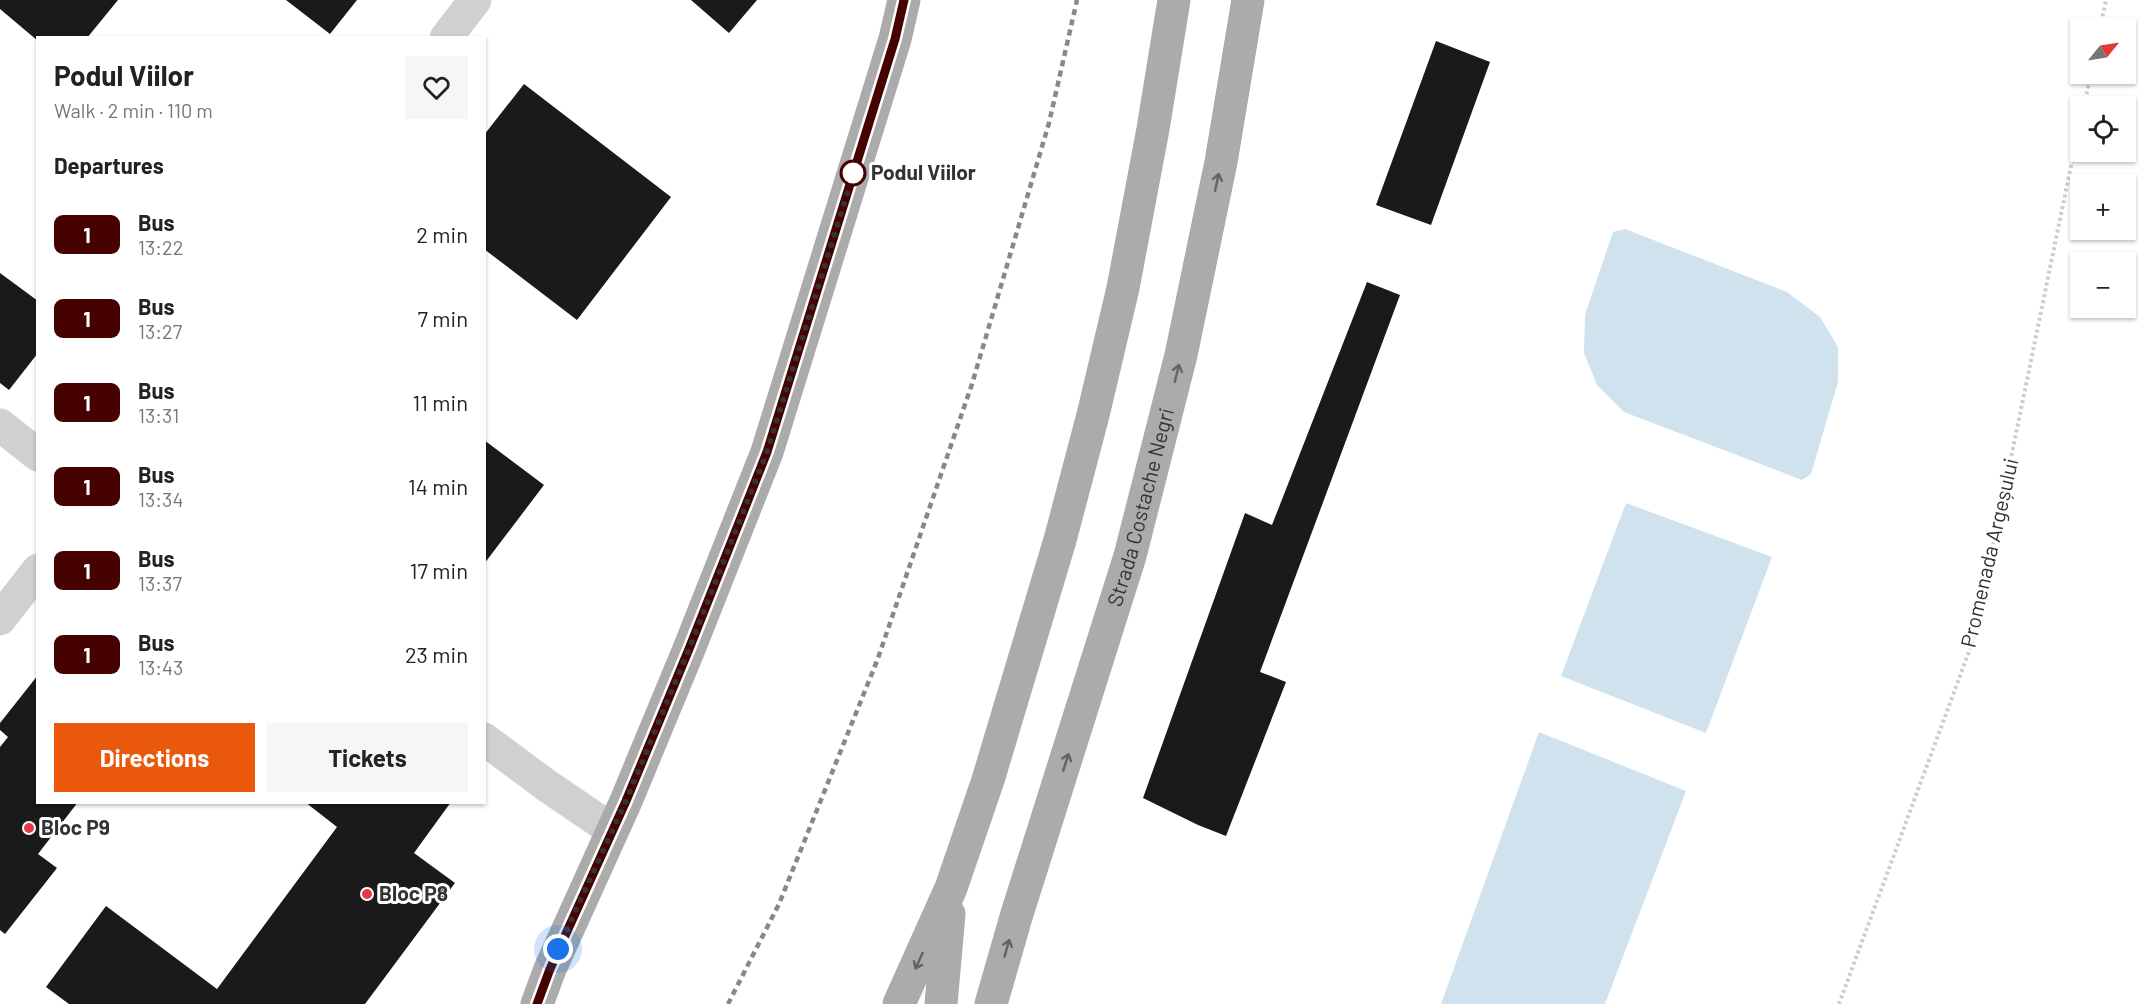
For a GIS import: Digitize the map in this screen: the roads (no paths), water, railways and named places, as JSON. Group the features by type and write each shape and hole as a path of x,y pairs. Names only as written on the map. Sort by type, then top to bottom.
{"main road":[{"path":"537,1004 550,969 689,649 767,452 895,39 904,0"},
{"path":"899,1004 951,888 988,780 1057,551 1093,415 1125,277 1174,0"},
{"name":"Strada Costache Negri","path":"991,1004 1016,917 1130,556 1181,355 1221,162 1248,0"},
{"path":"941,1004 951,888"}],"street":[{"path":"448,36 475,0"},
{"path":"0,425 36,453"},
{"path":"0,619 36,573"},
{"path":"486,740 612,830"}],"water":[{"path":"1625,229 1787,292 1820,317 1838,347 1838,382 1811,474 1802,480 1624,412 1597,385 1584,353 1585,315 1613,232"},
{"path":"1626,503 1772,557 1706,733 1561,676"},
{"path":"1539,732 1686,791 1605,1004 1441,1004"}],"railway":[{"path":"728,1004 779,904 877,661 972,384 1049,123 1077,0"}],"place":[{"name":"Podul Viilor","path":"853,173"},
{"name":"Bloc P9","path":"29,828"},
{"name":"Bloc P8","path":"367,894"}]}
